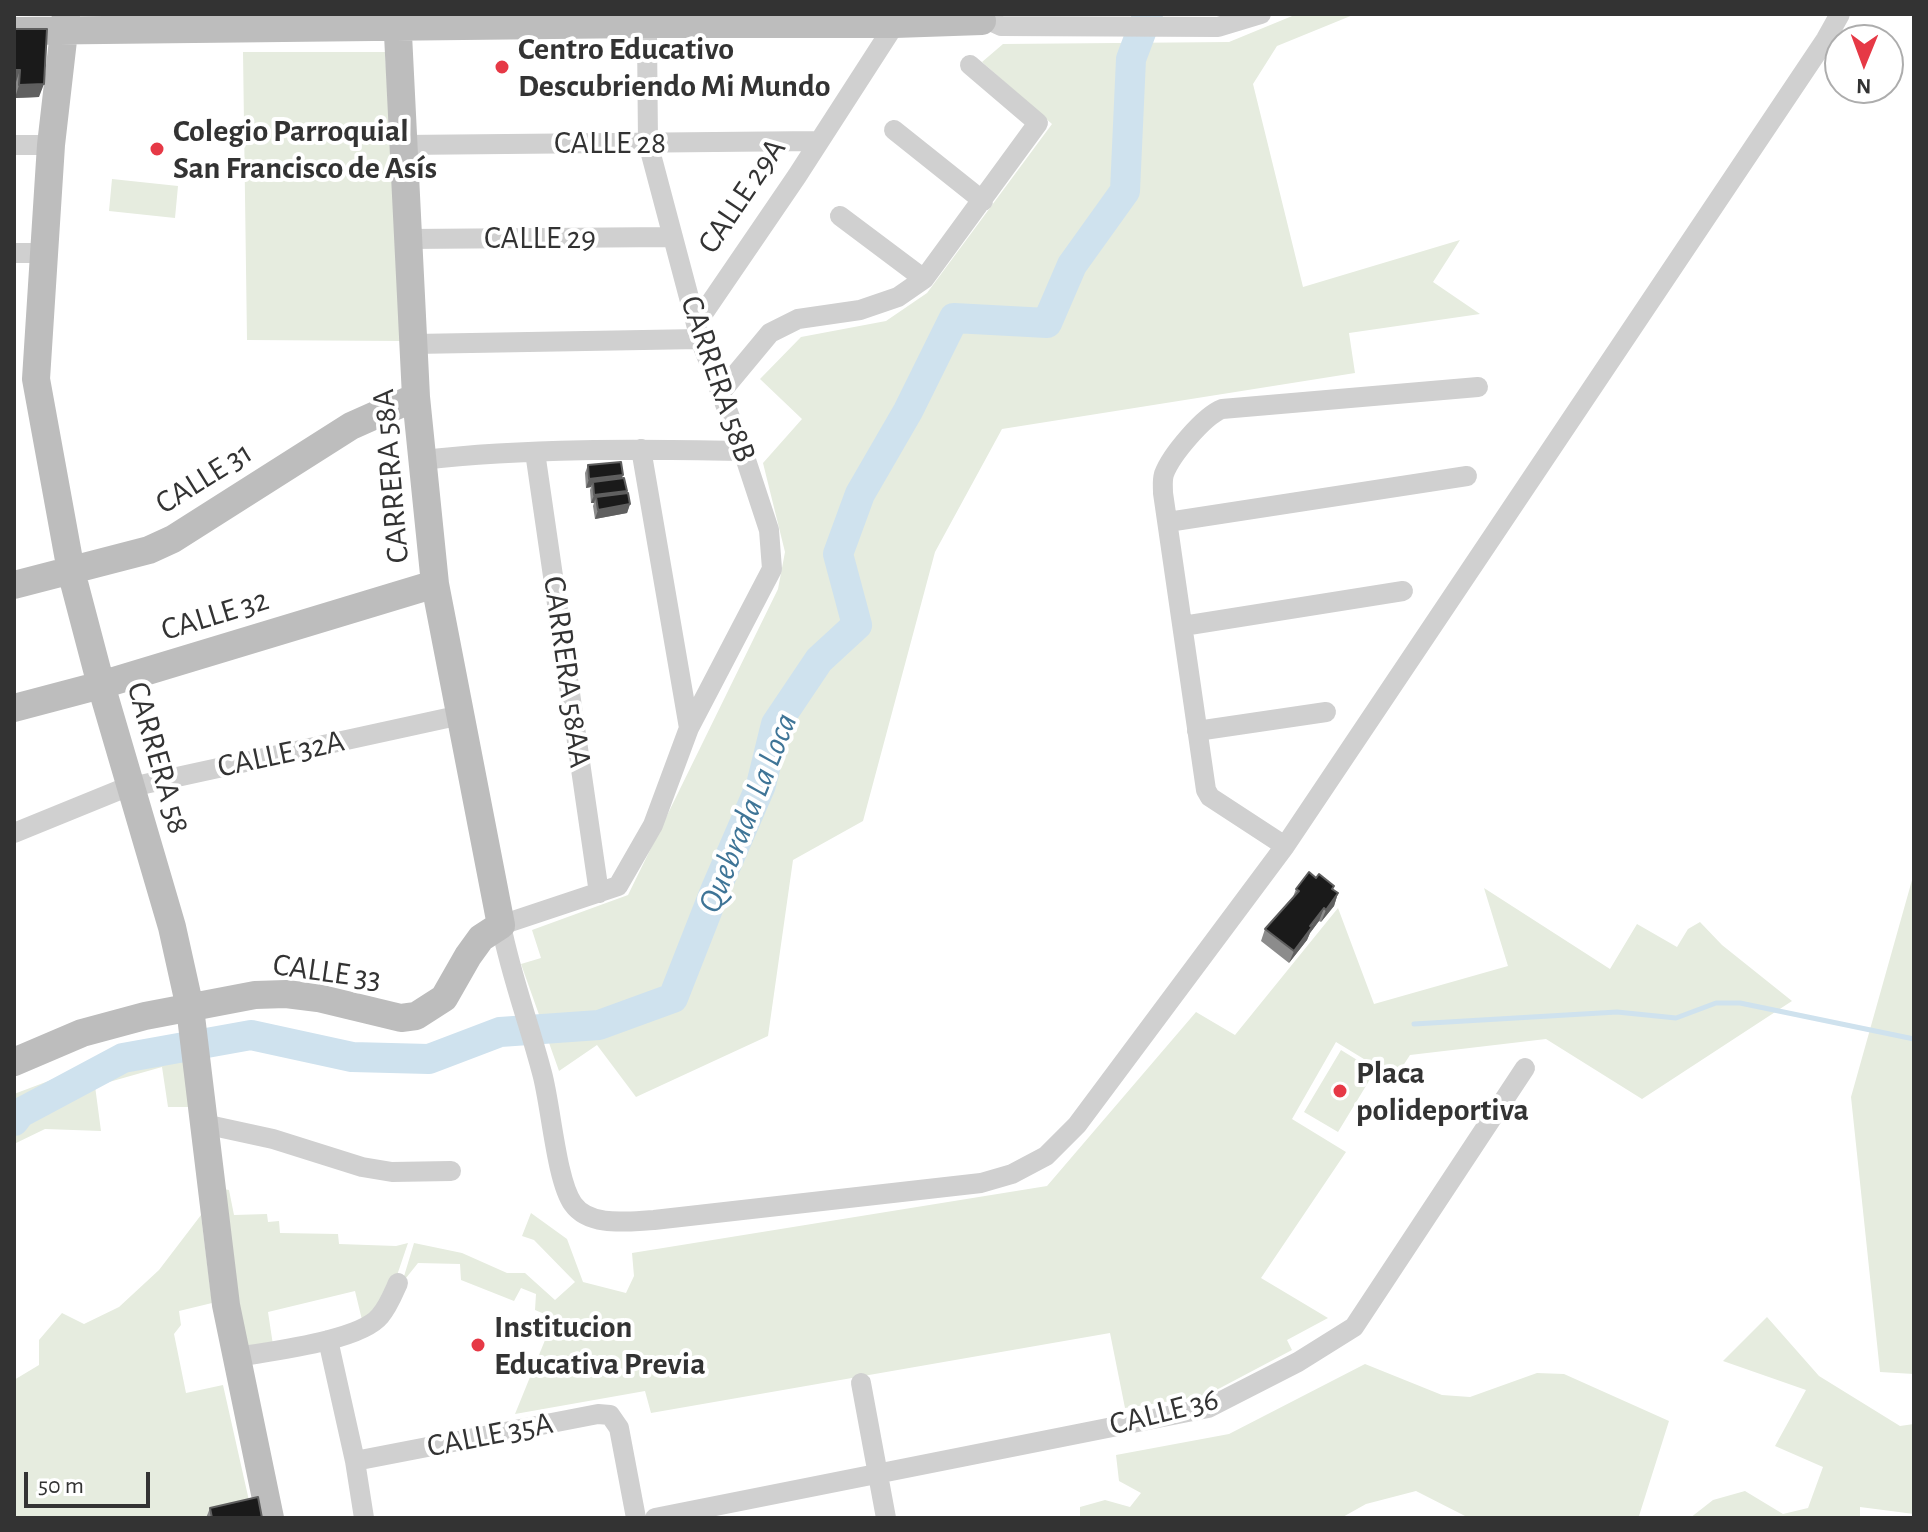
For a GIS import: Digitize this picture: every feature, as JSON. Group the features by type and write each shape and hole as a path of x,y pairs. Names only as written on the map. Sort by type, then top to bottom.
{"main road":[{"path":"14,31 64,22 641,19 895,24 984,17"},
{"name":"CARRERA 58A","path":"397,20 416,397 435,584 501,925"},
{"name":"CARRERA 58","path":"64,22 43,253 25,379 71,571 172,927 190,1008 226,1305 270,1518"},
{"name":"CALLE 31","path":"14,585 149,550 173,539 351,426 416,397"},
{"name":"CALLE 32","path":"14,708 101,685 435,584"},
{"name":"CALLE 33","path":"14,1062 82,1033 145,1016 255,995 286,994 318,998 401,1018 416,1016 444,998 481,938 501,925"}],"street":[{"path":"984,17 1001,26 1033,20 1064,26 1218,27 1261,14"},
{"path":"501,925 506,953 542,1073 565,1188 574,1206 588,1215 610,1222 654,1220 981,1183 1012,1174 1046,1156 1077,1125 1285,846 1840,14"},
{"name":"CARRERA 58B","path":"501,925 618,886 653,825 689,728 772,569 769,530 698,331 648,143 647,34 641,19"},
{"name":"CALLE 29A","path":"698,331 895,24"},
{"path":"721,392 770,333 798,319 860,310 898,297 924,279 1038,123 970,65"},
{"path":"894,130 983,201"},
{"name":"CALLE 28","path":"402,145 819,141"},
{"path":"14,145 51,145"},
{"path":"840,216 924,279"},
{"name":"CALLE 29","path":"407,239 673,237"},
{"path":"14,253 43,253"},
{"path":"414,344 698,331"},
{"path":"1285,846 1210,797 1206,790 1162,479 1211,413 1222,409 1478,387"},
{"path":"422,460 641,449 743,451"},
{"path":"641,449 689,728"},
{"name":"CARRERA 58AA","path":"535,452 599,893"},
{"path":"1168,522 1467,476"},
{"path":"1183,626 1403,591"},
{"path":"1197,731 1326,712"},
{"name":"CALLE 32A","path":"14,833 131,788 461,715"},
{"name":"CALLE 36","path":"655,1518 1208,1408 1298,1362 1354,1327 1525,1068"},
{"path":"204,1124 273,1139 362,1167 392,1172 451,1171"},
{"path":"237,1357 328,1340 368,1327 379,1318 398,1283"},
{"path":"328,1340 355,1461 364,1518"},
{"path":"861,1383 886,1518"},
{"name":"CALLE 35A","path":"355,1461 598,1414 610,1415 619,1428 636,1518"}],"shaded area":[{"path":"1297,14 1376,14 1353,15 1277,46 1253,84 1303,287 1460,240 1433,282 1480,314 1349,333 1355,373 1002,429 935,552 863,821 793,860 768,1036 636,1097 597,1045 559,1071 521,964 541,958 532,930 628,895 778,589 785,552 763,463 802,419 760,379 801,337 886,321 927,293 1052,124 982,62 1003,44 1229,42"},
{"path":"243,52 385,52 403,341 247,340"},
{"path":"112,179 178,186 175,218 109,211"},
{"path":"1914,873 1914,1374 1880,1372 1851,1097"},
{"path":"1484,888 1610,969 1637,924 1677,947 1688,929 1700,922 1722,945 1792,1001 1642,1099 1546,1039 1410,1055 1395,1078 1336,1042 1292,1119 1346,1152 1261,1278 1328,1318 1287,1340 1292,1350 1205,1396 1125,1408 1110,1333 651,1413 645,1391 515,1414 554,1318 535,1310 536,1294 521,1288 514,1301 461,1280 460,1264 418,1263 402,1283 414,1243 462,1253 507,1273 525,1273 555,1300 575,1282 534,1240 522,1236 531,1213 567,1239 583,1282 626,1293 634,1276 632,1253 1047,1186 1196,1012 1235,1035 1338,908 1374,1004 1508,966"},
{"path":"180,1034 189,1107 168,1107 162,1067 95,1086 101,1131 45,1129 14,1144 14,1094"},
{"name":"Placa polideportiva","path":"1341,1050 1375,1071 1338,1132 1304,1112"},
{"path":"223,1189 229,1190 234,1215 267,1214 268,1222 279,1221 280,1233 338,1234 339,1244 396,1246 408,1243 392,1290 363,1324 355,1291 268,1312 273,1345 249,1350 241,1344"},
{"path":"201,1215 212,1303 179,1311 181,1325 174,1334 186,1393 223,1385 252,1514 234,1518 14,1518 14,1380 39,1365 39,1340 62,1313 84,1324 119,1307 159,1270"},
{"path":"1767,1317 1819,1376 1900,1426 1914,1424 1914,1514 1860,1507 1860,1518 1690,1518 1713,1500 1745,1491 1783,1514 1808,1508 1823,1467 1775,1446 1806,1390 1723,1361"},
{"path":"1365,1364 1442,1395 1470,1397 1537,1373 1564,1374 1669,1421 1639,1516 1655,1518 1469,1518 1416,1491 1366,1504 1341,1518 1080,1518 1080,1507 1105,1500 1130,1507 1141,1493 1119,1481 1116,1455 1229,1434"}],"building":[{"path":"14,29 47,29 44,84 19,85 20,70 14,70"},
{"path":"621,462 623,475 589,479 588,465"},
{"path":"624,478 627,491 594,495 593,482"},
{"path":"628,493 630,504 598,510 596,497"},
{"path":"1309,872 1316,878 1319,874 1338,893 1294,951 1265,929 1299,891 1296,889"},
{"path":"258,1497 262,1518 212,1518 210,1508"}],"waterway":[{"name":"Quebrada La Loca","path":"14,1121 20,1113 123,1058 251,1035 352,1057 429,1059 500,1032 599,1025 673,998 761,785 776,724 819,660 857,625 838,554 860,494 908,411 954,318 1047,323 1072,265 1125,191 1131,59 1148,14"},
{"path":"1414,1024 1617,1012 1676,1018 1716,1003 1740,1003 1914,1039"}],"place":[{"name":"Centro Educativo Descubriendo Mi Mundo","path":"502,67"},
{"name":"Colegio Parroquial San Francisco de Asís","path":"157,149"},
{"name":"Placa polideportiva","path":"1340,1091"},
{"name":"Institucion Educativa Previa","path":"478,1345"}]}
